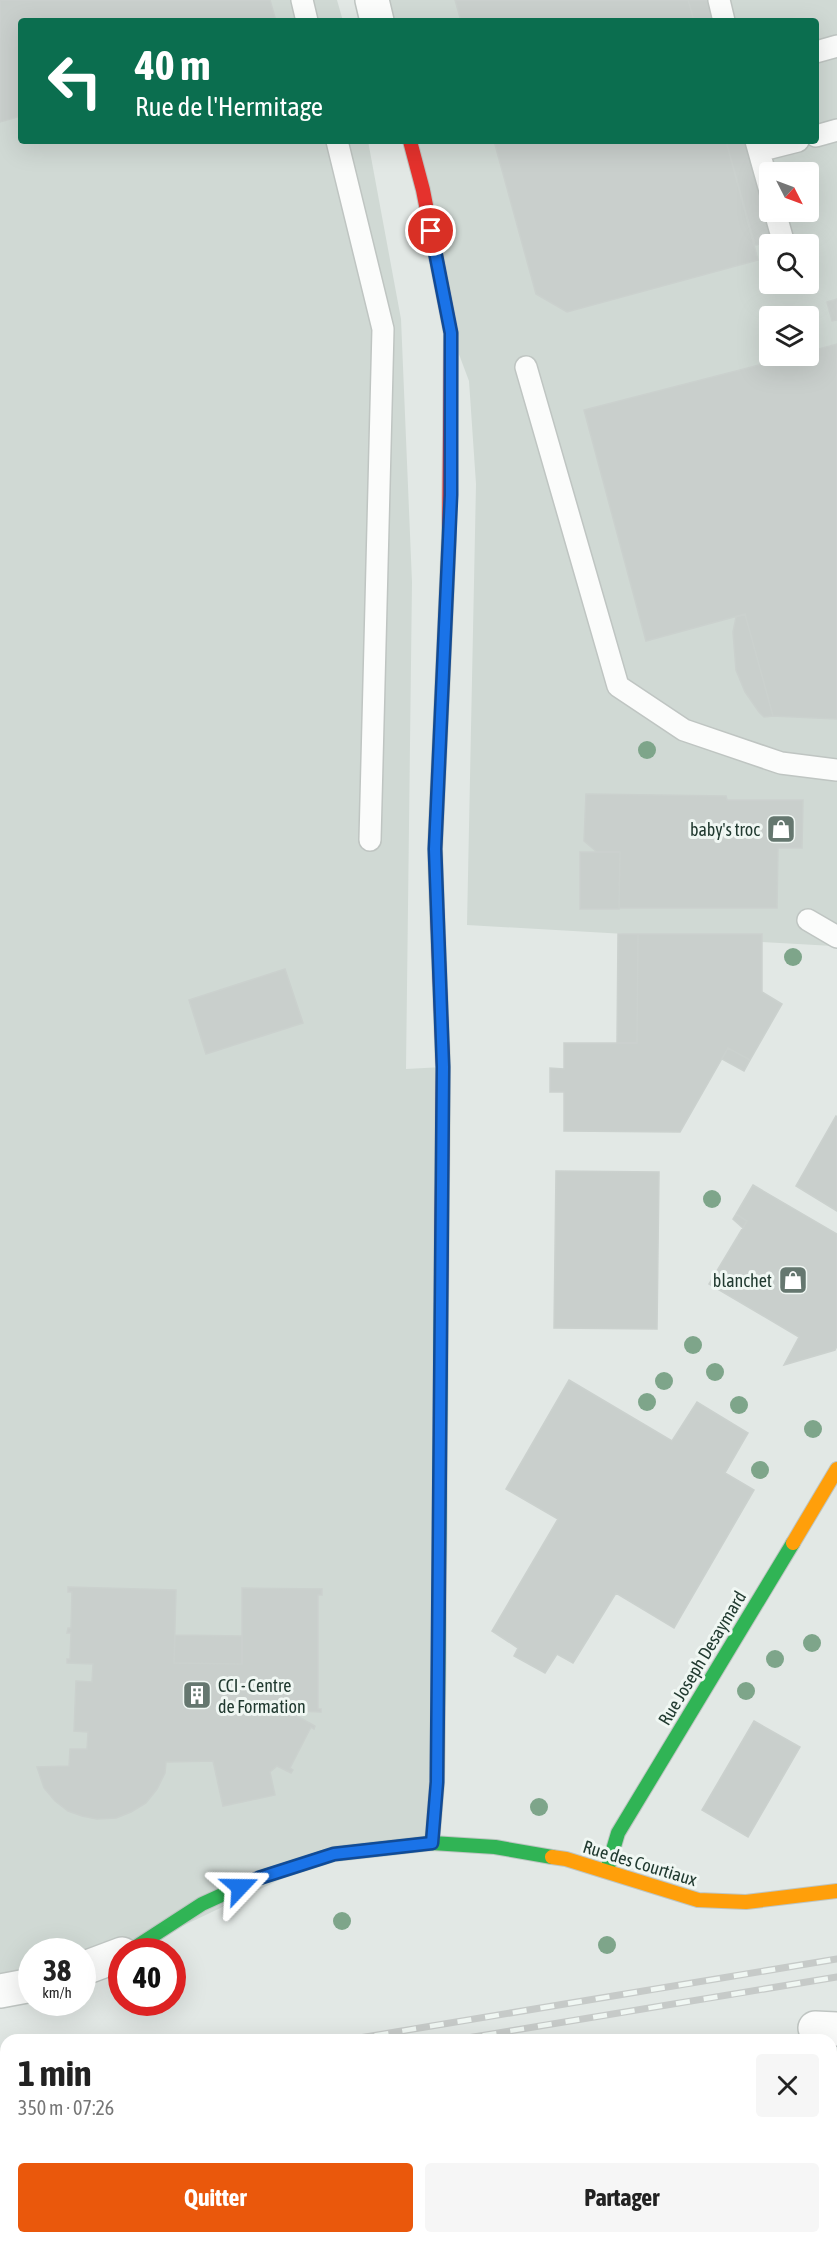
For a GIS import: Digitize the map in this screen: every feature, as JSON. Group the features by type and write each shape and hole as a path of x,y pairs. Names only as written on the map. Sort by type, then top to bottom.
{"street":[{"path":"372,0 376,18"},
{"path":"411,144 423,190 451,333 451,495 435,849 443,1079 437,1782 432,1843"},
{"name":"Rue Joseph Desaymard","path":"607,1870 618,1833 837,1468"},
{"name":"Rue des Courtiaux","path":"150,1938 202,1905 259,1878 334,1854 432,1843 495,1848 566,1859 698,1900 746,1902 837,1891"},
{"path":"0,1991 18,1988"}],"lane":[{"path":"302,0 306,18"},
{"path":"719,0 723,18"},
{"path":"819,51 837,46"},
{"path":"819,135 837,130"},
{"path":"337,144 383,328 370,840"},
{"path":"762,162 758,146 774,144"},
{"path":"526,367 618,686 684,730 781,763 837,770"},
{"path":"808,920 837,937"}],"shaded area":[{"path":"0,0 337,0 342,18 18,18 18,144 369,144 401,319 412,582 406,1069 443,1067 432,1843 334,1854 157,1938 108,1938 108,1951 96,1951 96,1938 18,1938 18,1988 0,1992"},
{"path":"370,0 837,0 837,948 467,925 476,484 469,381 451,333 410,144 819,144 819,18 375,18"}],"building":[{"path":"0,0 270,0 275,18 18,18 18,117 0,122"},
{"path":"455,0 688,0 693,18 460,18"},
{"path":"688,0 707,0 712,18 693,18"},
{"path":"495,144 727,144 758,260 567,312 536,294"},
{"path":"727,144 746,144 759,193 759,222 767,222 770,234 759,234 759,244 755,245"},
{"path":"837,299 837,320 832,321 827,302"},
{"path":"837,344 837,719 773,716 745,614 646,641 584,410 759,365 819,366 819,349"},
{"path":"745,614 773,716 764,717 759,712 745,692 736,670 733,632 736,617"},
{"path":"586,794 726,796 727,800 803,800 802,848 778,848 777,908 619,908 620,852 597,852 584,841"},
{"path":"580,852 620,852 619,909 580,909"},
{"path":"618,934 638,934 637,1043 617,1043"},
{"path":"638,934 762,934 762,992 782,1004 750,1060 728,1048 680,1132 564,1131 564,1092 550,1092 550,1068 564,1069 564,1043 637,1043"},
{"path":"285,969 303,1023 206,1054 189,1000"},
{"path":"728,1048 750,1060 744,1071 722,1059"},
{"path":"837,1117 837,1211 796,1186"},
{"path":"556,1171 659,1172 657,1329 554,1328"},
{"path":"753,1185 837,1234 837,1346 835,1350 784,1365 799,1337 709,1284 747,1221 736,1214"},
{"path":"736,1214 747,1221 743,1228 733,1219"},
{"path":"569,1380 672,1441 697,1402 748,1433 725,1473 754,1490 674,1628 616,1593 573,1663 557,1654 545,1673 514,1656 518,1648 492,1631 558,1519 506,1489"},
{"name":"CCI - Centre de Formation","path":"68,1587 176,1590 174,1663 242,1664 242,1588 322,1589 322,1595 318,1595 318,1709 321,1709 321,1712 297,1711 297,1716 315,1726 314,1729 311,1727 290,1768 293,1770 291,1773 277,1766 270,1772 275,1795 223,1806 213,1761 166,1762 165,1773 157,1789 146,1803 116,1818 97,1819 82,1816 68,1811 55,1801 44,1788 37,1767 69,1766 70,1749 87,1749 88,1732 74,1731 76,1681 92,1682 93,1664 67,1663 67,1659 70,1659 71,1633 67,1633 68,1628 71,1628 72,1592 68,1592"},
{"path":"175,1635 242,1636 242,1664 174,1663"},
{"path":"754,1721 800,1747 748,1837 702,1810"}],"railway":[{"path":"383,2034 837,1959"},
{"path":"491,2034 837,1977"}],"traffic: fast":[{"path":"438,1708 441,1301"},
{"path":"607,1870 618,1833 793,1543"},
{"path":"150,1938 202,1904 259,1878 334,1854 432,1843 495,1847 552,1857"}],"traffic: slow":[{"path":"437,907 435,849 449,538"},
{"path":"793,1543 837,1469"},
{"path":"432,1843 437,1782 438,1708"},
{"path":"552,1857 566,1859 698,1900 746,1902 837,1891"}],"traffic: jam":[{"path":"411,144 423,190 451,333 449,538"},
{"path":"437,907 443,1067 441,1301"}],"place":[{"name":"baby's troc","path":"781,829"},
{"name":"blanchet","path":"793,1280"},
{"name":"CCI - Centre de Formation","path":"197,1695"}],"route":[{"path":"240,1887 259,1878 334,1854 432,1843 437,1782 443,1067 435,849 451,495 451,333 431,231"}]}
